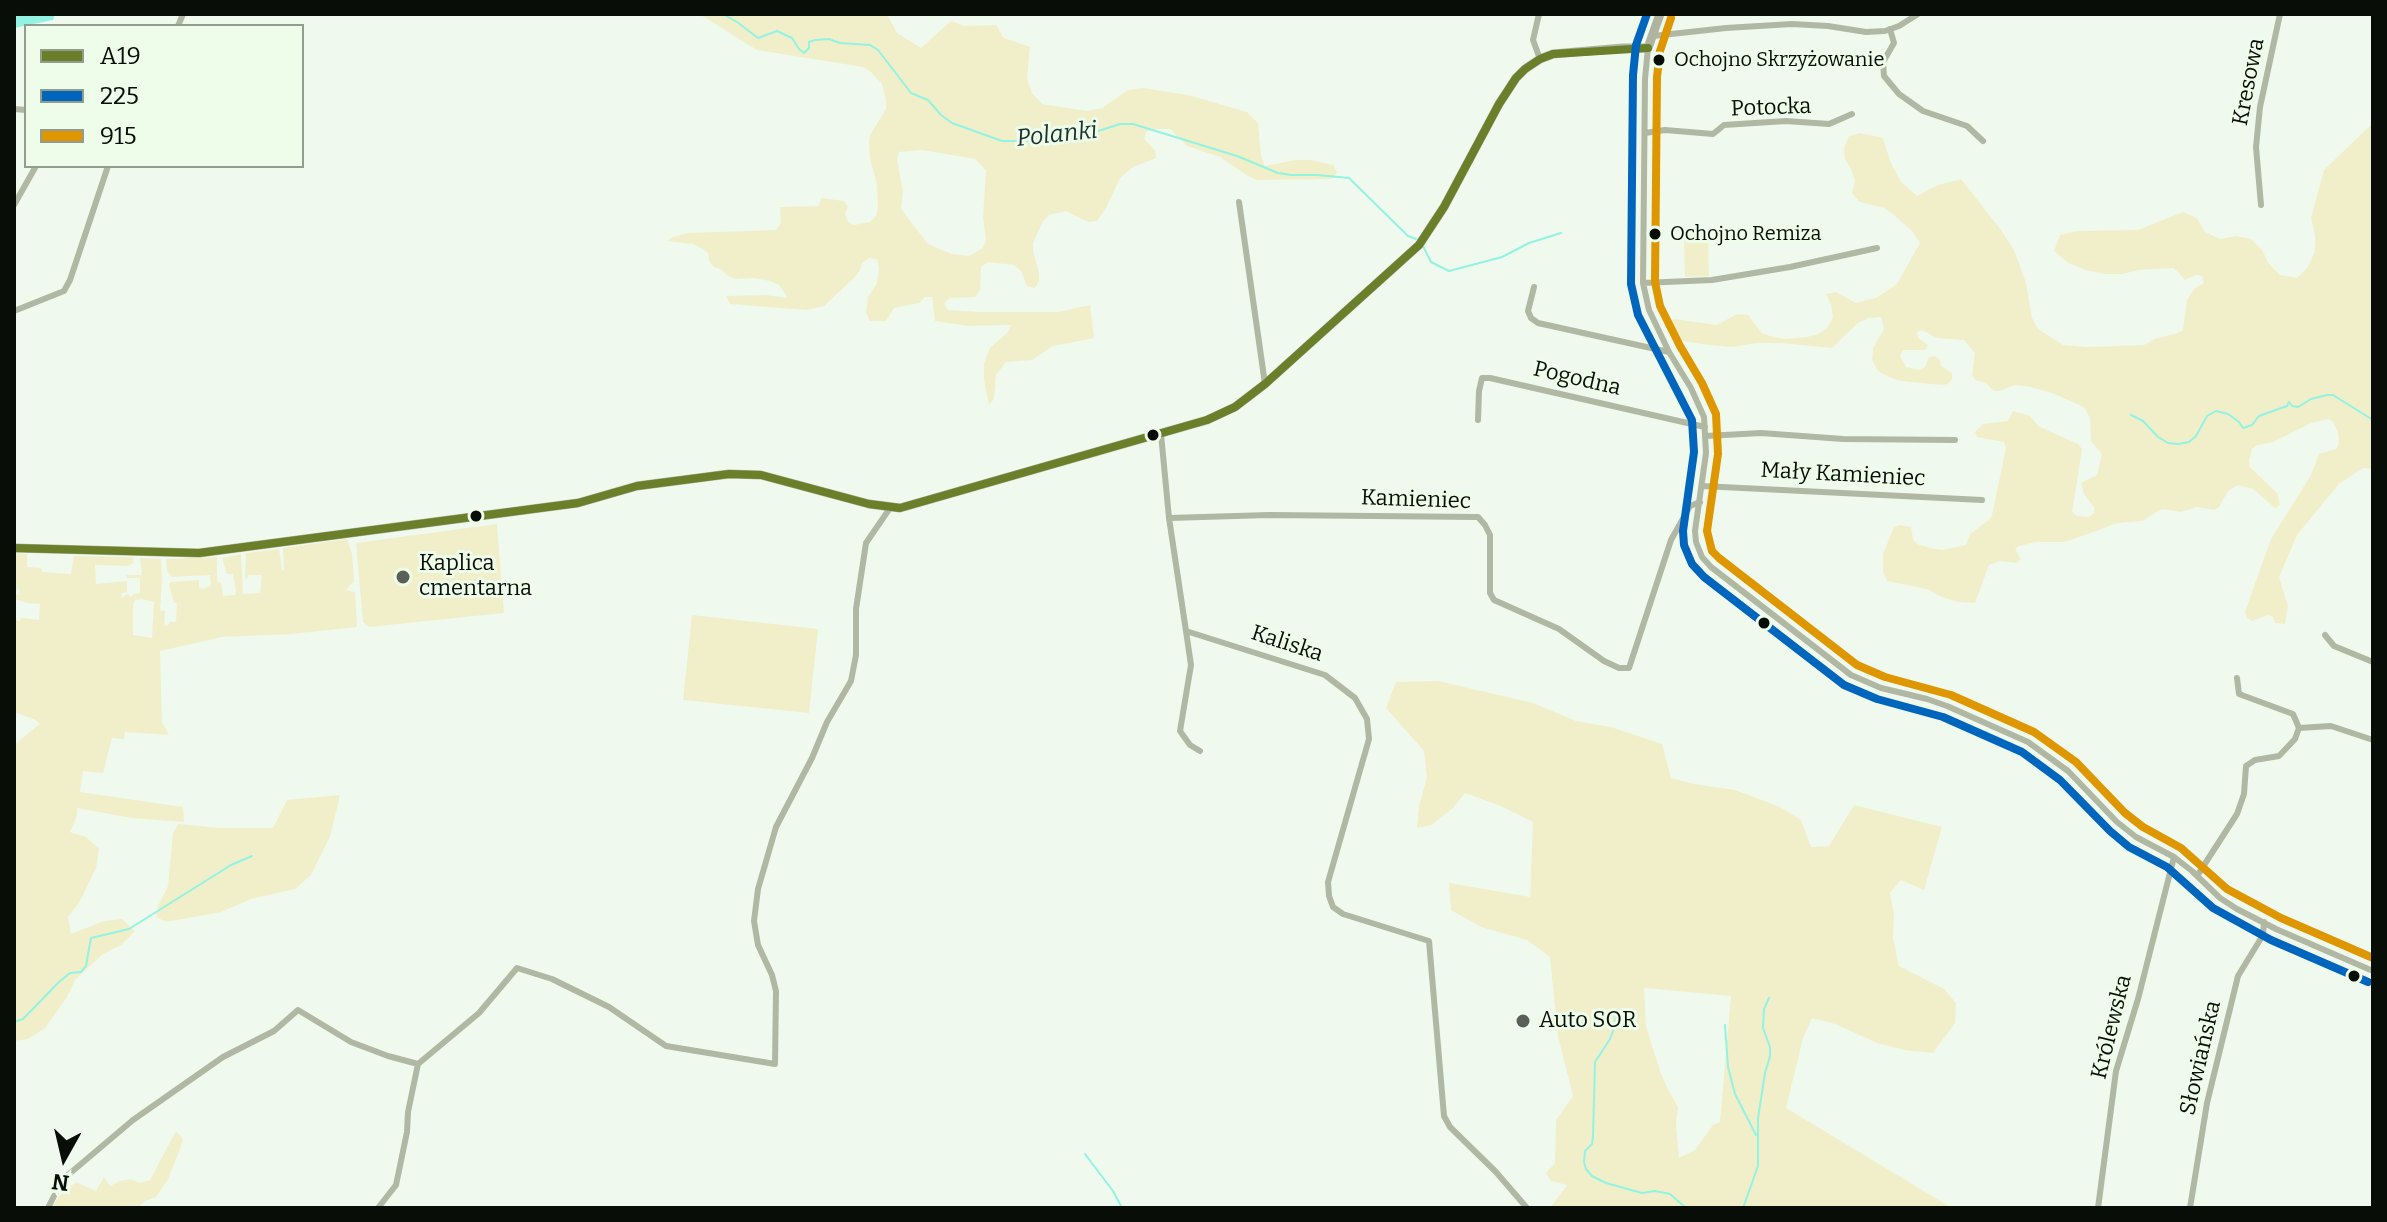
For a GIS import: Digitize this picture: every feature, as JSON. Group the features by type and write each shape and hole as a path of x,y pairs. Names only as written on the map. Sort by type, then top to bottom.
{"street":[{"path":"1539,14 1533,40 1540,59"},
{"path":"1660,14 1648,48 1645,79 1643,283 1649,310 1704,417 1706,436 1695,531 1702,557 1851,675 1881,688 1937,702 2028,742 2068,771 2101,807 2136,837 2174,857 2220,898 2264,922 2373,971"},
{"path":"1653,36 1792,24 1866,32 1890,29 1918,14"},
{"name":"Kresowa","path":"2261,205 2256,147 2280,14"},
{"path":"1890,29 1894,43 1883,62 1884,76 1899,94 1923,111 1967,126 1983,141"},
{"path":"14,548 199,553 578,503 637,486 729,474 761,475 890,508 911,507 1207,420 1230,410 1265,384 1419,245 1444,207 1507,90 1525,69 1540,59 1560,53 1648,48"},
{"name":"Potocka","path":"1645,133 1665,130 1713,134 1724,125 1786,121 1829,124 1852,114"},
{"path":"14,205 35,168"},
{"path":"14,311 64,291 107,168"},
{"path":"1239,202 1265,384"},
{"path":"1643,283 1712,280 1877,248"},
{"path":"1534,287 1528,311 1538,323 1669,352"},
{"name":"Pogodna","path":"1478,420 1482,378 1490,378 1705,427"},
{"path":"1706,436 1761,433 1843,439 1955,440"},
{"path":"1161,434 1169,518 1191,665 1180,731 1190,745 1200,751"},
{"name":"Mały Kamieniec","path":"1702,486 1982,500"},
{"name":"Kamieniec","path":"1169,518 1269,515 1478,517 1490,535 1490,593 1494,600 1559,629 1604,661 1619,668 1629,668 1671,540 1690,506 1700,502"},
{"path":"378,1208 396,1185 418,1064 479,1013 517,968 552,979 609,1007 666,1046 775,1064 776,991 758,945 754,921 758,889 776,827 827,722 851,681 856,655 856,609 866,543 890,508"},
{"name":"Kaliska","path":"1186,631 1325,675 1355,698 1367,719 1369,739 1328,882 1329,896 1333,907 1339,912 1429,941 1445,1120 1527,1208"},
{"path":"2325,635 2334,646 2373,662"},
{"path":"2197,876 2237,814 2244,794 2246,766 2255,760 2279,756 2295,739 2299,728 2293,714 2239,694 2237,678"},
{"path":"2299,728 2331,726 2373,740"},
{"name":"Królewska","path":"2098,1208 2116,1071 2174,857"},
{"name":"Słowiańska","path":"2190,1208 2207,1103 2238,976 2263,935 2264,922"},
{"path":"48,1208 62,1180 133,1120 223,1057 274,1031 298,1010 351,1042 418,1064"}],"shaded area":[{"path":"699,14 887,14 897,33 921,48 951,21 965,26 996,25 1004,38 1030,47 1027,78 1032,93 1042,104 1087,111 1102,108 1128,90 1143,88 1188,95 1247,112 1258,123 1265,166 1311,160 1333,165 1337,172 1332,179 1257,180 1220,157 1187,146 1170,129 1146,132 1144,139 1155,150 1156,158 1133,167 1120,178 1097,221 1088,222 1066,211 1049,215 1043,221 1033,243 1039,273 1035,288 1027,286 1021,271 1014,265 988,262 981,267 980,290 975,297 950,298 944,303 948,310 979,312 1058,312 1090,305 1094,338 1053,346 1032,360 1006,362 996,375 994,399 989,405 984,363 990,348 1008,332 1011,325 969,326 935,321 932,297 894,308 886,321 870,321 866,313 868,297 877,283 879,268 877,259 869,258 862,263 855,277 824,306 807,310 730,304 726,296 788,298 779,285 770,281 728,276 714,267 708,253 693,244 667,241 688,233 776,230 781,223 780,207 819,206 821,198 844,201 848,207 845,214 848,222 854,225 870,222 876,216 877,184 869,143 870,135 886,109 882,84 863,67 757,50","holes":["922,150 975,159 986,170 983,218 986,240 983,248 969,256 952,254 928,244 901,209 903,192 897,159 899,152"]},
{"path":"2373,123 2373,469 2363,468 2339,484 2297,535 2279,577 2288,606 2285,624 2275,623 2273,617 2268,615 2252,621 2245,612 2271,539 2311,475 2319,454 2336,449 2339,443 2338,432 2328,419 2311,423 2252,449 2250,467 2277,493 2280,505 2275,508 2253,489 2238,485 2228,491 2214,510 2197,507 2181,512 2162,509 2142,521 2118,523 2065,542 2036,542 2019,546 2015,549 2021,559 2017,563 2000,561 1989,565 1975,603 1958,602 1927,589 1887,581 1883,571 1883,554 1894,527 1911,527 1917,544 1930,548 1942,550 1966,545 1970,534 1992,515 2006,448 2004,442 1977,437 1975,432 1983,424 2008,421 2013,411 2030,416 2038,426 2078,444 2082,449 2072,512 2077,516 2089,517 2094,513 2094,507 2084,494 2081,483 2097,475 2102,454 2091,441 2090,418 2084,407 2031,387 2015,385 1994,391 1972,375 1975,353 1964,340 1937,338 1922,330 1917,332 1918,338 1928,345 1925,350 1903,350 1900,356 1906,367 1919,370 1925,367 1929,357 1935,356 1941,366 1952,373 1952,379 1942,385 1889,377 1878,371 1872,360 1873,348 1884,329 1881,317 1858,323 1832,348 1781,343 1732,347 1708,345 1683,341 1672,335 1664,325 1674,319 1717,325 1737,314 1748,315 1762,333 1773,337 1807,337 1827,328 1833,318 1826,294 1836,292 1856,303 1878,297 1897,284 1920,243 1894,215 1884,208 1860,202 1852,193 1855,181 1845,159 1844,147 1849,136 1860,133 1883,138 1901,182 1917,196 1938,185 1961,179 2014,250 2026,283 2032,318 2038,329 2063,345 2144,345 2183,330 2187,300 2194,289 2204,283 2202,276 2185,280 2174,268 2122,274 2086,270 2068,263 2054,251 2060,235 2076,231 2138,230 2183,212 2197,218 2205,232 2220,239 2236,236 2251,239 2280,275 2297,278 2308,267 2315,251 2311,218 2324,170"},
{"path":"1684,239 1708,239 1709,276 1685,277"},
{"path":"497,524 504,613 369,627 363,622 356,543"},
{"path":"347,539 352,554 354,581 346,590 355,592 357,627 222,637 160,651 162,722 169,735 125,732 124,739 112,738 103,773 83,771 80,792 183,807 184,822 132,818 77,808 70,832 86,837 99,849 96,868 79,903 68,917 71,934 104,921 122,919 135,931 121,945 103,954 75,980 45,1028 28,1039 14,1041 14,745 40,724 14,712 14,620 39,620 40,604 14,599 14,595 23,594 14,593 20,590 14,589 14,553 27,554 27,567 41,568 42,572 71,574 74,556 134,557 133,563 128,566 95,565 96,584 127,581 127,592 121,593 122,598 127,594 132,597 140,593 140,578 127,578 126,575 142,575 140,558 161,559 160,610 165,611 164,625 168,626 169,622 176,622 177,603 174,603 171,582 199,580 199,587 203,589 211,586 210,575 172,577 167,571 166,559 217,557 217,582 221,582 223,596 235,595 236,591 233,574 227,574 222,558 241,554 243,594 260,593 262,575 248,575 248,579 245,578 246,553 279,549 284,571 283,548","holes":["135,600 154,602 152,638 133,635"]},
{"path":"692,615 818,629 809,713 683,700"},
{"path":"1438,681 1533,703 1576,721 1611,727 1662,744 1671,778 1735,790 1780,807 1801,820 1811,847 1829,846 1854,805 1942,827 1924,890 1901,880 1890,893 1894,914 1893,938 1899,966 1944,989 1956,1003 1955,1023 1933,1053 1877,1043 1835,1024 1812,1018 1803,1038 1786,1108 1952,1208 1550,1208 1567,1185 1551,1181 1546,1173 1555,1163 1556,1120 1573,1096 1558,1037 1550,957 1527,940 1481,927 1451,910 1449,883 1530,897 1533,822 1465,793 1453,808 1431,825 1417,828 1427,778 1424,751 1386,708 1396,682","holes":["1644,988 1731,996 1720,1122 1713,1125 1695,1150 1679,1158 1678,1107 1660,1071 1646,1026"]},
{"path":"340,795 330,837 311,875 295,889 251,899 221,912 166,922 156,917 168,886 173,833 178,824 273,828 287,800"},
{"path":"176,1131 183,1139 180,1149 168,1179 156,1197 137,1208 52,1208 59,1196 76,1182 96,1191 104,1177 110,1186 130,1179 140,1183 150,1180"}],"water":[{"path":"14,14 55,14 53,20 14,28"}],"waterway":[{"name":"Polanki","path":"723,14 758,38 777,31 792,38 804,53 809,48 809,42 815,40 870,45 878,50 911,93 928,100 941,115 952,123 1002,141 1027,141 1068,133 1083,136 1120,124 1133,124 1237,156 1278,173 1349,178 1408,236 1416,239"},
{"name":"Polanki","path":"1423,246 1431,262 1449,271 1502,257 1529,243 1561,233"},
{"path":"2131,415 2143,421 2158,437 2178,444 2189,442 2196,436 2207,416 2216,411 2228,414 2243,428 2252,425 2259,416 2287,406 2289,402 2298,407 2311,399 2327,395 2333,395 2373,420"},
{"path":"14,1022 23,1019 70,973 81,972 86,966 91,938 129,929 231,865 252,856"},
{"path":"1743,1208 1758,1166 1758,1118 1770,1056 1763,1028 1764,1009 1769,998"},
{"path":"1616,1010 1610,1039 1595,1062 1593,1136 1592,1144 1585,1151 1586,1169 1606,1183 1642,1193 1655,1191 1670,1194 1686,1208"},
{"path":"1725,1025 1728,1067 1735,1094 1756,1135"},
{"path":"1085,1154 1122,1208"}],"transit line":[{"name":"225","path":"1647,14 1636,45 1633,75 1631,284 1638,315 1692,420 1694,452 1683,531 1684,545 1692,564 1704,577 1844,685 1877,699 1943,717 2022,752 2060,780 2129,847 2167,867 2213,908 2271,940 2368,982"},
{"name":"915","path":"1671,18 1660,51 1657,77 1655,282 1660,306 1716,414 1718,454 1707,531 1712,551 1857,665 1885,677 1951,695 2034,732 2076,762 2125,813 2181,848 2227,889 2281,918 2373,958"},
{"name":"A19","path":"14,548 199,553 578,503 637,486 729,474 761,475 869,504 900,508 1207,420 1235,407 1265,384 1419,245 1444,207 1499,104 1525,69 1553,54 1648,48"}],"place":[{"name":"Ochojno Skrzyżowanie","path":"1659,60"},
{"name":"Ochojno Remiza","path":"1655,234"},
{"name":"Kaplica cmentarna","path":"403,577"},
{"name":"Auto SOR","path":"1523,1021"}]}
